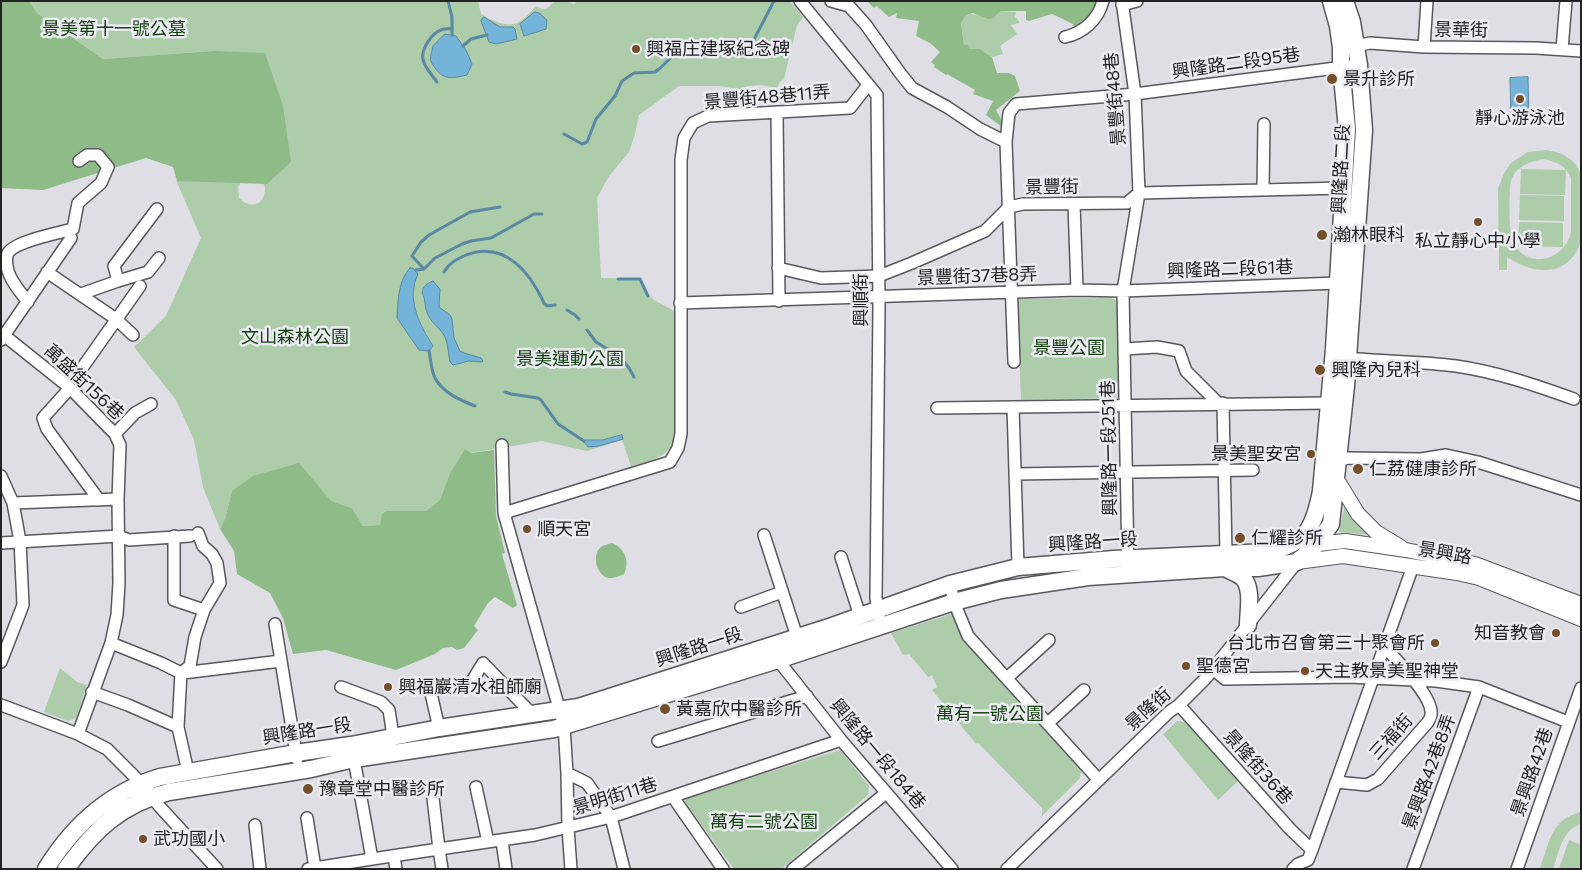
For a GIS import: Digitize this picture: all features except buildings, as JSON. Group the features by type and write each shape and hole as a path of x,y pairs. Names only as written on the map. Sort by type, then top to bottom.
{"main road":[{"name":"興隆路二段","path":"1331,1 1338,26 1359,65 1364,130 1348,358 1332,456"},
{"name":"興隆路二段","path":"1332,456 1329,403 1347,129 1341,66 1349,47 1352,22 1345,1"},
{"name":"興隆路一段","path":"46,869 58,849 78,826 107,802 140,783 160,777 351,745 439,728 578,707 797,637 950,584 1018,567 1128,566 1226,562 1308,542 1331,524 1336,478 1332,456"},
{"name":"興隆路一段","path":"1226,562 1258,568 1297,562 1308,542 1332,456"},
{"path":"1226,562 1242,578 1247,586 1249,598 1248,624"},
{"name":"興隆路一段","path":"66,869 84,844 102,825 134,804 151,796 298,771 354,759 554,729 778,660 954,602 1001,590 1128,566"}],"street":[{"name":"興順街","path":"800,1 877,95 879,297 876,598 881,626"},
{"path":"831,1 850,6 912,88 947,107 980,129 1006,142"},
{"path":"1065,38 1087,28 1103,1"},
{"path":"1122,3 1138,1"},
{"path":"1424,47 1427,1"},
{"path":"1562,49 1566,1"},
{"name":"景豐街48巷","path":"1122,3 1135,94 1139,193 1123,291"},
{"name":"景華街","path":"1349,47 1370,43 1424,47 1562,49 1581,51"},
{"name":"興隆路二段95巷","path":"1135,94 1359,65"},
{"name":"景豐街48巷11弄","path":"504,514 670,462 678,448 681,434 680,160 684,138 693,123 708,116 850,108 868,85"},
{"path":"1014,362 1006,142 1009,113 1016,104 1135,94"},
{"path":"777,112 779,301"},
{"path":"1264,124 1264,189"},
{"path":"28,302 5,271 6,259 12,248 33,239 73,229 78,203 101,183 108,167 98,156 87,155 79,161"},
{"name":"景豐街","path":"778,268 821,278 879,276 985,231 1009,206 1023,204 1127,202 1139,193 1344,188"},
{"path":"1074,204 1077,290"},
{"path":"118,280 114,266 157,209"},
{"path":"3,338 71,238"},
{"path":"81,294 118,280 148,272 159,258"},
{"path":"47,272 116,319 133,335"},
{"name":"興隆路二段61巷","path":"1077,290 1123,291 1338,283"},
{"path":"80,371 140,286"},
{"name":"景豐街37巷8弄","path":"879,297 1077,290"},
{"name":"興隆路一段251巷","path":"1123,291 1128,473 1128,566"},
{"path":"680,303 879,297"},
{"name":"萬盛街156巷","path":"3,338 70,388 115,434 120,445 117,615 111,643 78,734"},
{"path":"1125,349 1158,347 1179,351 1186,371 1220,403 1226,562"},
{"path":"1348,358 1440,364 1480,370 1508,376 1574,399"},
{"path":"70,388 43,418 47,429 99,500"},
{"path":"937,408 1329,403"},
{"path":"115,434 134,413 151,404"},
{"path":"1013,407 1018,567"},
{"path":"502,445 504,514 564,726 568,773 568,828 571,869"},
{"path":"1332,456 1421,459 1446,455 1478,462 1581,495"},
{"path":"1016,474 1253,470"},
{"path":"1336,478 1358,514 1376,532 1406,550"},
{"path":"1,662 23,605 20,541 13,503 3,482"},
{"path":"13,503 118,499"},
{"path":"1,543 118,536 129,540 194,535 212,554 217,563 220,583 204,610 195,637 190,666 181,673 178,727 188,772"},
{"path":"764,535 797,637"},
{"path":"174,536 174,600 204,610"},
{"name":"景興路","path":"1308,542 1345,541 1406,550 1484,566 1581,604"},
{"path":"841,556 860,616"},
{"name":"景興路","path":"1297,562 1343,556 1457,573 1479,578 1581,618"},
{"name":"景隆街","path":"1007,869 1098,779 1169,712 1179,705 1213,669 1297,562"},
{"name":"三福街","path":"1312,860 1336,782 1412,566"},
{"path":"950,584 954,602 968,636 1098,779"},
{"path":"740,607 782,592"},
{"path":"275,624 298,771"},
{"path":"1007,678 1049,640"},
{"path":"111,643 181,673 281,661"},
{"name":"三福街","path":"1336,782 1367,785 1378,779 1428,722 1432,714 1430,704 1414,680 1384,647"},
{"name":"興隆路一段184巷","path":"778,660 841,740 952,869"},
{"path":"439,728 429,685 469,686 481,661 531,713"},
{"path":"1213,669 1226,679 1414,680 1479,687 1568,722"},
{"path":"341,687 381,702 389,710 393,736"},
{"name":"景興路42巷8弄","path":"1413,869 1479,687"},
{"name":"景興路42巷","path":"1517,869 1581,688"},
{"path":"1048,723 1084,690"},
{"path":"92,692 128,705 178,727"},
{"path":"658,741 807,696"},
{"path":"1,705 78,734 108,749 217,869"},
{"name":"景隆街36巷","path":"1179,705 1290,829 1312,860"},
{"name":"景明街11巷","path":"312,868 343,866 372,859 502,841 568,828 611,817 841,740"},
{"path":"354,759 372,859"},
{"path":"568,773 587,783 611,817 624,869"},
{"path":"476,787 488,842"},
{"path":"793,869 886,793"},
{"path":"673,797 723,869"},
{"path":"433,798 442,869"},
{"path":"307,818 312,868"},
{"path":"254,825 260,869"},
{"path":"502,841 506,869"},
{"path":"394,856 396,869"},
{"path":"1294,869 1298,864 1312,860"}],"green space":[{"path":"1,1 29,1 37,13 103,59 213,51 265,53 283,106 291,162 267,184 177,181 173,167 146,158 43,190 1,188"},
{"name":"文山森林公園","path":"29,1 478,1 481,14 496,22 512,24 524,18 537,6 542,9 546,8 554,1 565,1 574,4 577,1 790,1 803,17 797,25 784,79 777,88 760,85 739,89 718,86 679,86 639,115 629,152 609,176 597,198 601,278 641,279 646,292 654,300 674,311 675,434 670,448 659,457 631,466 622,440 587,451 542,441 471,453 465,449 450,473 440,500 426,511 386,511 380,525 363,526 352,508 331,501 232,491 225,519 220,529 203,487 194,440 176,400 134,347 166,316 201,238 176,180 241,182 238,187 239,198 252,205 260,202 265,188 213,51 103,59 37,13"},
{"path":"867,1 1101,1 1076,33 1073,24 1052,14 1029,21 1026,20 1026,11 1001,11 993,18 988,19 973,13 966,15 961,23 964,45 968,45 969,49 980,49 992,57 997,73 1009,73 1015,76 1020,91 996,110 1005,127 1002,127 986,115 993,101 973,94 975,90 934,67 935,65 931,62 940,52 930,43 916,36 919,21 896,18 897,13 889,17 877,6 874,8"},
{"path":"1001,11 1016,12 1015,17 1019,21 1019,23 1011,25 1017,34 1000,46 1003,54 992,57 980,49 969,49 964,45 961,23 966,15 992,17"},
{"path":"1546,150 1557,153 1568,157 1579,170 1581,176 1580,244 1574,255 1557,268 1537,270 1517,263 1507,257 1507,270 1499,270 1498,189 1504,173 1511,163 1528,152","holes":["1548,160 1563,167 1571,178 1571,233 1567,243 1553,256 1545,259 1536,259 1528,257 1513,243 1510,221 1511,183 1514,174 1521,167 1534,161"]},
{"path":"1521,169 1566,170 1565,195 1520,194"},
{"path":"1520,195 1564,196 1564,221 1519,220"},
{"path":"1519,222 1563,223 1563,247 1518,246"},
{"name":"景豐公園","path":"1111,298 1117,301 1119,392 1115,398 1021,400 1017,299"},
{"path":"465,449 471,453 494,450 496,516 505,553 502,554 517,605 513,608 495,597 488,603 474,626 478,630 464,648 457,650 452,647 443,648 435,654 396,670 326,650 293,654 283,618 270,593 237,574 234,551 220,529 225,519 232,491 253,476 299,463 331,501 352,508 363,526 380,525 382,514 386,511 426,511 440,500 450,473"},
{"path":"1345,505 1370,535 1339,532"},
{"path":"612,543 623,552 626,560 626,569 624,574 608,578 598,569 596,555 601,547"},
{"name":"萬有一號公園","path":"952,614 962,637 1081,771 1080,778 1040,818 1042,808 978,743 976,744 932,690 937,687 932,675 928,677 909,654 903,655 891,633"},
{"path":"60,668 77,682 87,685 76,718 68,721 44,712"},
{"path":"1177,721 1185,722 1238,781 1218,800 1163,734"},
{"name":"萬有二號公園","path":"840,750 869,786 868,795 781,869 734,869 685,802 687,798"},
{"path":"1581,812 1581,824 1569,831 1565,836 1553,869 1540,869 1549,841 1557,826 1571,815"},
{"path":"1569,840 1581,845 1581,864 1579,869 1559,869"}],"water":[{"path":"535,12 547,20 546,29 524,36 520,24"},
{"path":"484,17 500,27 513,27 517,39 496,44 489,42 481,21"},
{"path":"445,34 456,36 466,50 472,64 467,75 445,76 437,71 430,60 433,46"},
{"name":"靜心游泳池","path":"1528,77 1529,121 1511,121 1510,78"},
{"path":"410,268 413,268 418,274 413,293 414,302 419,320 433,346 429,351 419,350 397,318 401,285"},
{"path":"433,281 440,289 439,307 450,315 452,319 454,338 460,351 481,358 482,362 469,361 453,365 450,362 445,338 428,315 422,293 425,286"},
{"path":"622,435 623,439 599,446 588,447 584,442 585,440 602,440"}],"waterway":[{"path":"448,1 452,17 452,29"},
{"path":"564,134 582,144 587,142 596,119 615,96 622,81 634,73 655,72 679,50 692,42 709,41 720,44 735,52 745,54 774,1"},
{"path":"437,82 425,65 423,59 424,51 434,34 444,29 452,29 452,35"},
{"path":"463,46 471,39 487,35"},
{"path":"424,269 412,256 421,242 429,235 470,212 500,207"},
{"path":"416,270 424,269 435,258 462,244 491,238 534,214 542,214"},
{"path":"444,272 456,260 466,255 493,252 514,262 531,281 544,303 547,306 555,305"},
{"path":"618,279 640,279 648,296"},
{"path":"567,310 579,319"},
{"path":"587,330 596,342 619,356 634,377"},
{"path":"429,351 433,372 438,383 452,395 475,406"},
{"path":"505,392 538,398 558,424 584,441"}],"place":[{"name":"興福庄建塚紀念碑","path":"636,49"},
{"name":"景升診所","path":"1332,79"},
{"name":"靜心游泳池","path":"1520,99"},
{"name":"私立靜心中小學","path":"1478,222"},
{"name":"瀚林眼科","path":"1322,235"},
{"name":"興隆內兒科","path":"1320,370"},
{"name":"景美聖安宮","path":"1311,454"},
{"name":"仁荔健康診所","path":"1358,469"},
{"name":"順天宮","path":"527,529"},
{"name":"仁耀診所","path":"1240,538"},
{"name":"知音教會","path":"1556,633"},
{"name":"台北市召會第三十聚會所","path":"1435,643"},
{"name":"聖德宮","path":"1186,666"},
{"name":"天主教景美聖神堂","path":"1305,671"},
{"name":"興福巖清水祖師廟","path":"388,687"},
{"name":"黃嘉欣中醫診所","path":"665,709"},
{"name":"豫章堂中醫診所","path":"308,789"},
{"name":"武功國小","path":"143,839"}],"park label":[{"name":"景美第十一號公墓","path":"114,29"},
{"name":"景美運動公園","path":"570,359"}]}
